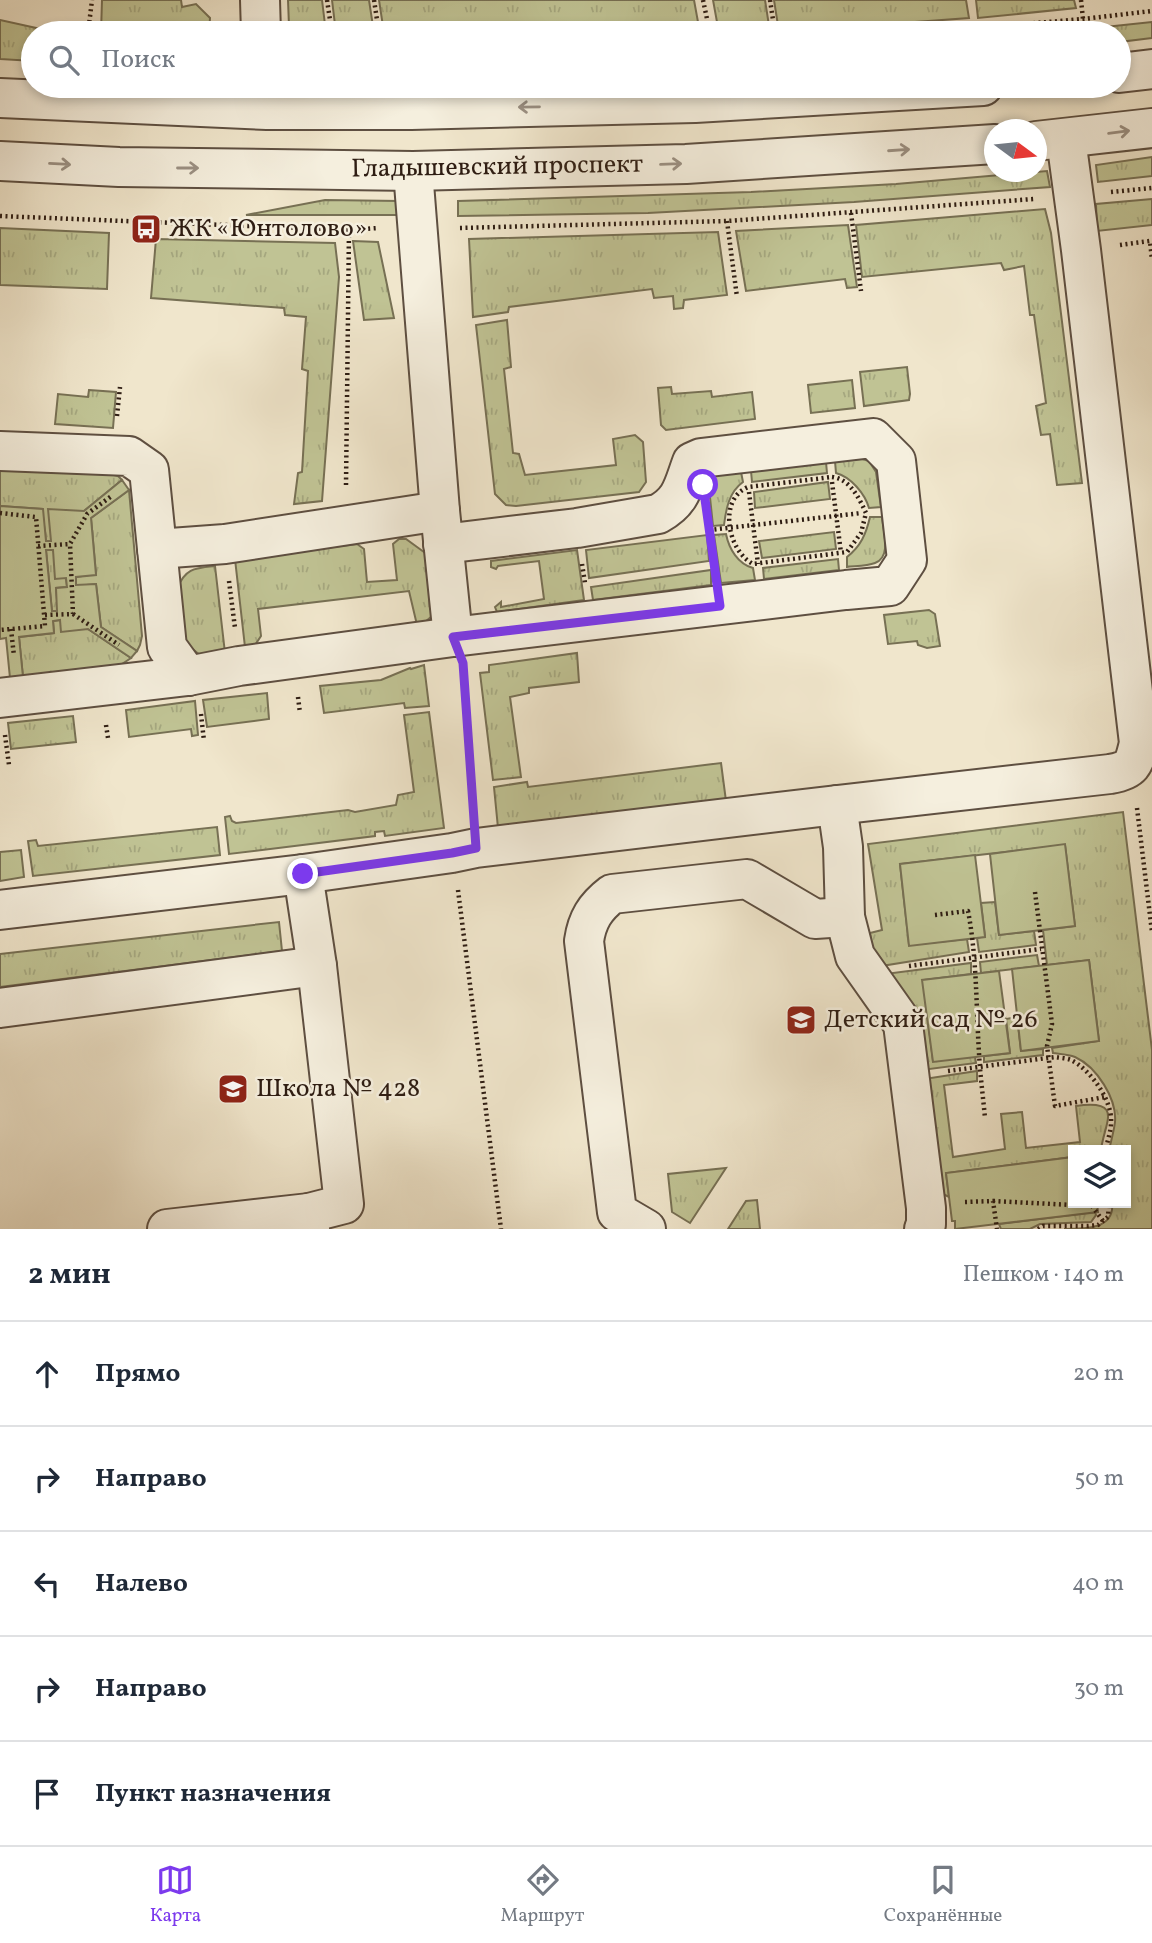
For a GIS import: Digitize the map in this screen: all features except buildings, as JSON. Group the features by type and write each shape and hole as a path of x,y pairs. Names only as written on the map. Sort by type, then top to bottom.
{"street":[{"path":"260,0 261,21"},
{"path":"1131,72 1152,69"},
{"path":"0,98 266,98 411,110 695,103 780,98"},
{"path":"0,910 837,805 1124,772 1132,766 1139,743 1081,250 1051,140 1152,128"},
{"name":"Гладышевский проспект","path":"0,161 120,167 413,171 699,163 984,145"},
{"path":"413,171 453,637"},
{"path":"3,716 239,666 453,637 890,586 907,560 883,511 896,461 873,438 830,460 746,470 701,458 692,462 678,500 669,508 658,514 577,528 442,528 157,549"},
{"path":"0,452 129,456 149,470 167,647 188,676"},
{"path":"837,805 843,847 845,917 855,956 903,1024 924,1212"},
{"path":"167,1229 309,1221 344,1204 317,966 303,874"},
{"path":"646,1229 617,1212 584,941 586,924 598,905 612,894 747,879 815,919 845,917"},
{"path":"0,1007 317,966"}],"path":[{"path":"89,21 92,0"},
{"path":"327,0 330,21"},
{"path":"374,0 377,21"},
{"path":"703,0 707,21"},
{"path":"770,0 773,21"},
{"path":"1081,0 1083,19"},
{"path":"1059,21 1152,11"},
{"path":"1111,192 1152,188"},
{"path":"460,228 727,221 1046,198"},
{"path":"850,213 861,291"},
{"path":"0,216 349,230 382,228"},
{"path":"727,221 737,297"},
{"path":"346,489 349,230"},
{"path":"1150,241 1152,260"},
{"path":"117,420 120,387"},
{"path":"746,470 830,460"},
{"path":"830,460 838,478 883,511"},
{"path":"830,460 846,590"},
{"path":"746,470 762,601"},
{"path":"746,470 742,490 736,496 730,516 730,528 731,539 744,559 752,564 847,552 883,511"},
{"path":"709,530 883,511"},
{"path":"0,513 36,517 45,615 45,626 0,630"},
{"path":"45,615 73,614 70,544 87,514"},
{"path":"708,519 720,606"},
{"path":"577,528 591,621"},
{"path":"38,546 70,544"},
{"path":"225,544 239,666"},
{"path":"453,637 463,663 464,851 460,908 501,1229"},
{"path":"298,689 300,713"},
{"path":"201,714 204,741"},
{"path":"3,716 9,765"},
{"path":"1132,766 1152,932"},
{"path":"1035,892 1052,1024 1047,1046 1055,1107 1105,1097"},
{"path":"935,915 968,911 974,958 985,1118"},
{"path":"867,974 881,969 1041,949"},
{"path":"910,1076 1048,1058 1069,1059 1095,1080 1105,1097 1112,1122 1107,1145"},
{"path":"924,1212 949,1203 993,1201 1092,1206 1104,1221"},
{"path":"993,1201 997,1229"},
{"path":"1038,1229 1043,1226 1098,1225 1108,1217 1109,1208"}],"green space":[{"path":"102,0 181,0 182,7 196,4 210,18 210,21 101,21"},
{"path":"288,0 322,0 325,21 289,21"},
{"path":"332,0 369,0 372,21 335,21"},
{"path":"379,0 694,0 698,21 382,21"},
{"path":"713,0 765,0 768,21 717,21"},
{"path":"774,0 966,0 969,18 928,21 777,21"},
{"path":"976,0 1074,0 1076,8 978,18"},
{"path":"0,20 21,25 21,60 0,59"},
{"path":"1152,22 1152,38 1131,41 1131,24"},
{"path":"1152,157 1152,176 1098,182 1096,165"},
{"path":"1047,171 1050,187 854,202 648,213 458,216 458,201 751,192 984,176 984,182 1047,182"},
{"path":"1152,199 1152,225 1097,231 1096,204"},
{"path":"325,200 400,201 404,215 246,215"},
{"path":"1045,209 1051,233 1082,483 1057,485 1050,434 1041,435 1036,406 1046,403 1034,315 1030,315 1024,266 1004,270 1001,263 862,277 856,225"},
{"path":"848,225 857,287 847,288 845,279 746,291 736,231"},
{"path":"0,228 109,233 107,289 0,285"},
{"path":"718,232 727,295 684,300 683,308 674,309 673,296 654,298 652,289 509,307 508,312 473,317 469,239"},
{"path":"156,239 335,243 339,277 322,501 294,504 298,473 302,472 308,371 302,369 306,317 285,315 284,308 151,298"},
{"path":"353,241 378,242 394,318 364,320"},
{"path":"507,320 511,367 504,369 513,453 519,454 525,475 616,465 613,439 635,435 643,442 646,482 639,492 516,506 506,505 495,494 476,325"},
{"path":"907,367 909,400 864,406 860,372"},
{"path":"852,380 855,408 811,413 808,385"},
{"path":"671,387 672,394 711,391 712,397 752,392 755,419 666,430 661,425 658,388"},
{"path":"89,390 116,392 113,428 55,424 58,394 88,397"},
{"path":"859,458 869,461 876,472 881,507 869,508 857,487 836,473 835,461"},
{"path":"826,462 827,473 752,482 751,471"},
{"path":"0,466 110,474 122,480 52,541 46,541 42,509 0,506"},
{"path":"741,472 743,482 731,496 724,525 713,526 708,478"},
{"path":"122,480 129,490 91,518 96,575 76,577 76,585 96,584 101,627 137,651 131,658 88,629 61,632 60,620 53,621 54,633 19,637 23,677 10,678 6,638 0,639 0,506 43,509 46,541 51,541 48,509 84,511","holes":["46,550 53,550 55,579 66,578 67,587 56,588 57,611 52,611"]},
{"path":"828,482 830,499 755,508 754,492"},
{"path":"129,490 142,636 137,651 101,627 96,584 76,586 76,577 96,574 91,518"},
{"path":"870,517 882,517 885,543 883,555 875,563 847,567 847,557 862,539"},
{"path":"834,532 836,549 762,558 759,541"},
{"path":"726,534 735,555 753,568 755,580 721,583 714,535"},
{"path":"707,535 709,561 589,578 586,550"},
{"path":"399,539 406,539 428,555 432,616 424,623 417,625 409,591 258,609 261,636 255,645 245,647 235,559 357,544 364,549 367,582 397,580 393,544"},
{"path":"46,550 53,550 66,578 67,587 56,588 58,611 52,612"},
{"path":"577,550 584,600 497,612 495,607 501,602 501,607 544,599 539,561 498,566 496,569 491,567 491,561"},
{"path":"838,559 839,570 764,579 763,568"},
{"path":"215,566 225,653 200,655 185,643 177,589 191,570"},
{"path":"711,570 711,585 593,600 591,587"},
{"path":"929,610 935,614 940,646 927,648 918,645 917,641 888,644 884,615"},
{"path":"60,620 88,629 131,658 112,666 23,677 19,637 54,633 53,621"},
{"path":"577,653 579,682 529,688 529,693 510,697 521,777 493,780 480,673 489,672 489,665"},
{"path":"424,665 429,706 405,708 404,703 324,713 320,686 381,680"},
{"path":"267,693 269,719 207,727 203,700"},
{"path":"195,701 198,735 192,736 191,729 129,737 126,710"},
{"path":"429,712 444,828 385,836 384,831 375,832 375,836 229,854 225,817 230,816 236,823 348,810 355,812 396,805 398,795 414,792 404,715"},
{"path":"73,716 76,742 11,749 8,723"},
{"path":"721,763 726,801 498,828 494,787 527,782 528,787"},
{"path":"1123,812 1152,1050 1152,1229 1081,1229 1104,1223 1112,1208 1131,1208 1131,1145 1110,1145 1115,1113 1109,1094 1098,1076 1072,1056 1053,1053 1052,1048 1099,1041 1089,960 1047,965 1043,930 1075,926 1065,845 900,864 909,945 967,939 969,952 875,967 870,933 882,930 868,844"},
{"path":"217,827 220,855 33,876 28,841 36,840 38,846"},
{"path":"1065,844 1075,926 999,935 990,854"},
{"path":"21,850 24,877 0,881 0,852"},
{"path":"975,855 985,937 909,946 900,864"},
{"path":"995,902 999,935 1034,931 1036,945 979,952 977,938 985,936 981,903"},
{"path":"279,922 282,951 0,987 0,954"},
{"path":"1037,955 1039,966 981,973 980,962"},
{"path":"1089,960 1099,1041 1021,1051 1012,969"},
{"path":"971,963 971,974 923,980 933,1061 975,1056 976,1063 922,1070 885,974"},
{"path":"999,971 1010,1053 933,1062 922,980"},
{"path":"1017,1017 1021,1051 1043,1049 1043,1055 984,1062 984,1056 1010,1053 1006,1019"},
{"path":"977,1071 977,1081 944,1085 953,1157 1005,1149 1001,1114 1022,1112 1026,1148 1080,1142 1076,1106 1101,1106 1106,1110 1108,1115 1102,1145 1068,1145 1068,1158 946,1173 949,1197 937,1191 924,1079"},
{"path":"1068,1158 1068,1208 1098,1208 1098,1212 955,1229 946,1173"},
{"path":"726,1168 690,1223 672,1212 668,1174"},
{"path":"757,1200 760,1229 728,1229 746,1201"},
{"path":"1095,1212 1091,1222 1040,1224 1030,1229 1001,1229 999,1224"}],"place":[{"name":"ЖК «Юнтолово»","path":"146,229"},
{"name":"Детский сад № 26","path":"801,1020"},
{"name":"Школа № 428","path":"233,1089"}],"route":[{"path":"303,874 476,848 463,663 453,637 720,606 703,485"}]}
